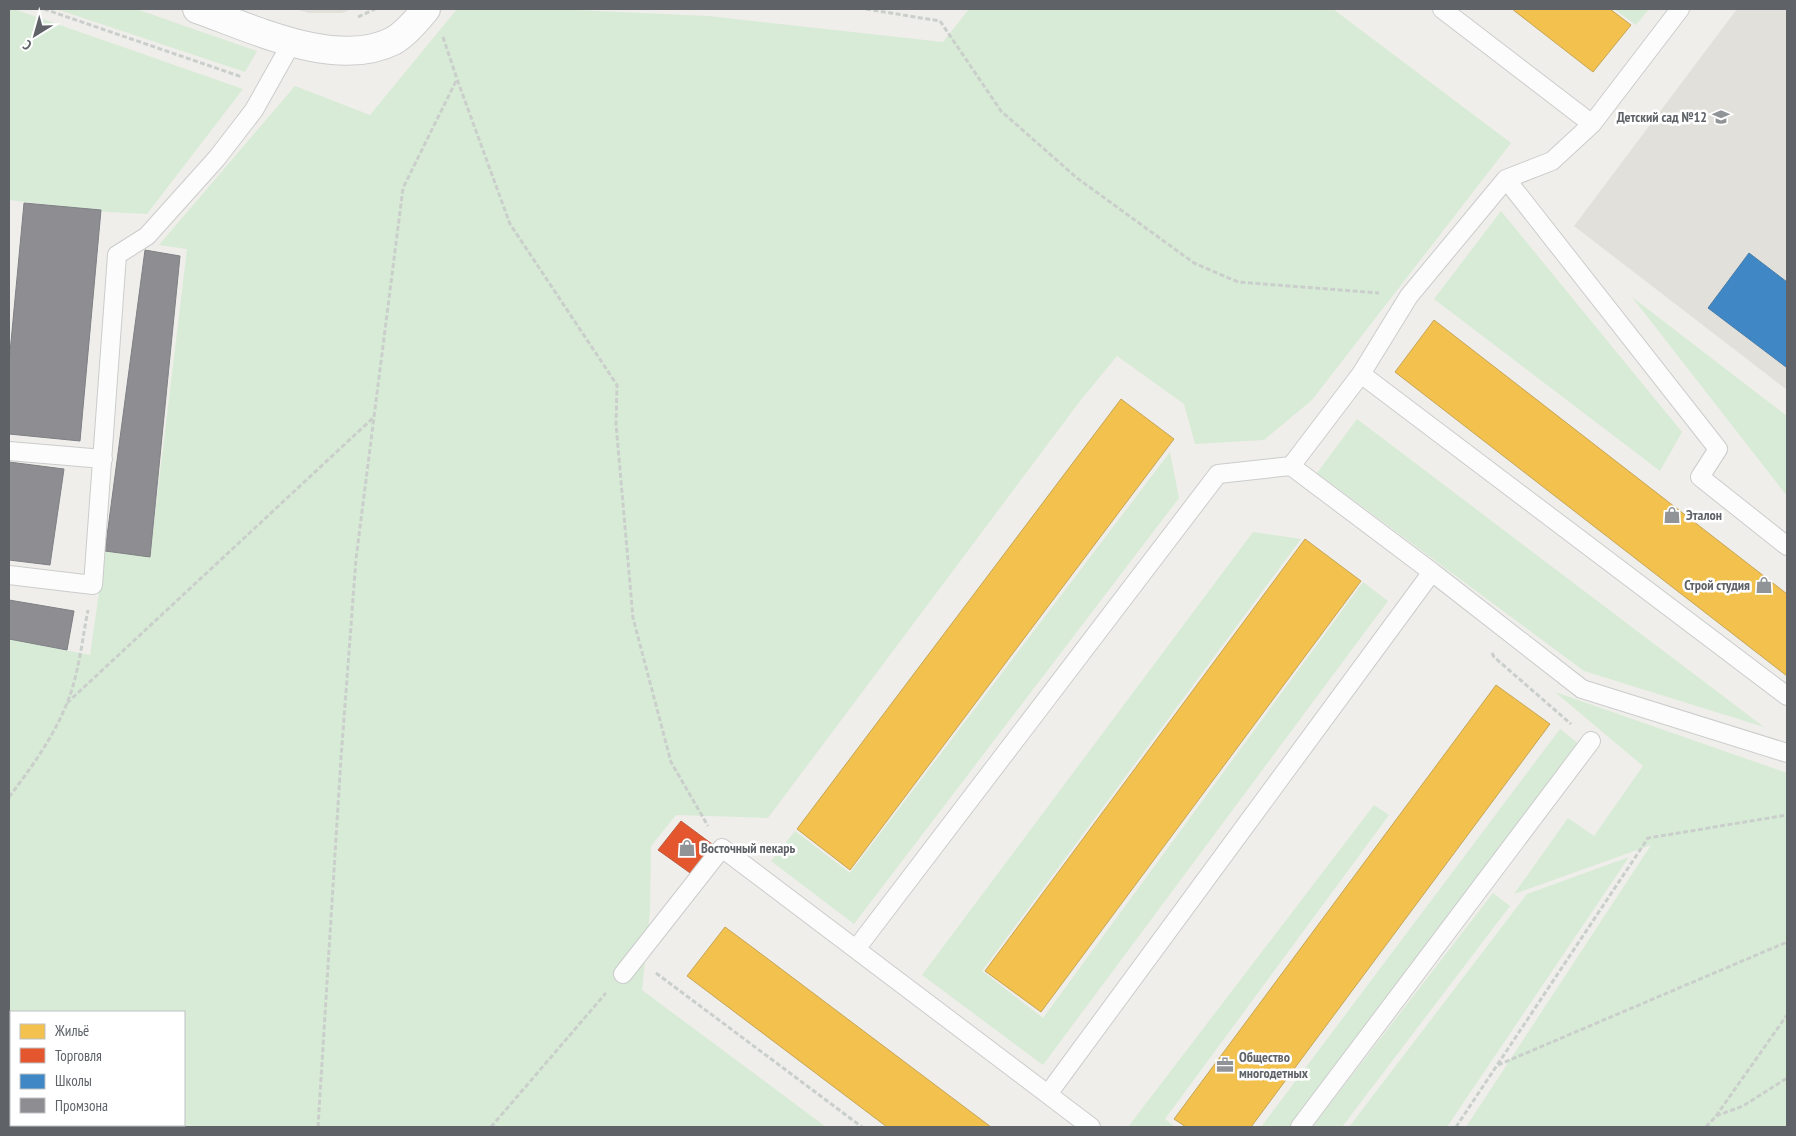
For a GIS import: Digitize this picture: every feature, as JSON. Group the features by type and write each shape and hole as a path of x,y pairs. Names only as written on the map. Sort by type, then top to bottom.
{"street":[{"path":"197,9 291,44 328,50 365,50 394,40 416,20 433,19"}],"lane":[{"path":"1442,9 1592,124"},
{"path":"1291,466 1361,374 1409,296 1506,179 1552,161 1592,124 1680,9"},
{"path":"9,574 93,585 116,254 147,236 217,158 254,110 291,44"},
{"path":"1506,179 1718,449 1700,477 1787,546"},
{"path":"1361,374 1787,696"},
{"path":"9,451 103,458"},
{"path":"856,949 1218,474 1291,466 1470,600 1582,688 1787,753"},
{"path":"1048,1094 1432,572"},
{"path":"1300,1127 1591,741"},
{"path":"623,974 722,848 1091,1127"}],"path":[{"path":"44,9 268,86"},
{"path":"866,9 940,21 1001,111 1077,178 1194,263 1238,282 1409,296"},
{"path":"433,19 510,224 617,385 616,424 633,618 670,762 722,848"},
{"path":"318,1127 341,758 356,559 403,188 456,79"},
{"path":"67,703 374,416"},
{"path":"9,797 39,758 67,703 76,673 93,585"},
{"path":"1524,684 1551,707"},
{"path":"1456,1127 1648,838 1787,815"},
{"path":"1496,1066 1787,942"},
{"path":"635,958 862,1127"},
{"path":"491,1127 623,974"},
{"path":"1706,1127 1716,1116 1787,1015"},
{"path":"1716,1116 1743,1106 1787,1078"}],"shaded area":[{"path":"295,9 352,9 342,13 309,13"},
{"name":"Детский сад №12","path":"1737,9 1787,9 1787,390 1574,226"}],"green space":[{"path":"9,9 14,9 243,89 147,214 109,212 9,200"},
{"path":"56,9 136,9 257,51 245,72"},
{"path":"457,9 554,9 708,16 943,42 969,9 1333,9 1511,143 1312,400 1264,440 1195,444 1184,404 1117,356 1080,401 768,818 676,815 651,846 650,911 642,990 826,1127 9,1127 9,639 90,655 105,551 150,556 187,249 159,245 295,86 370,115"},
{"path":"1614,9 1649,9 1636,25"},
{"path":"1501,211 1682,432 1660,471 1434,299"},
{"path":"1632,297 1787,416 1787,496"},
{"path":"1357,419 1764,727 1584,671 1317,473"},
{"path":"1170,452 1179,498 854,924 771,861 795,831 850,873"},
{"path":"1253,532 1301,539 982,971 1043,1018 1363,582 1388,601 1043,1065 922,975"},
{"path":"1555,692 1787,773 1787,1127 1466,1127 1651,845 1514,894 1568,818 1594,836 1643,766"},
{"path":"1560,729 1579,744 1293,1127 1261,1127"},
{"path":"1374,805 1389,815 1165,1119 1175,1127 1128,1127"},
{"path":"1629,857 1447,1127 1349,1127 1527,894"},
{"path":"1493,893 1510,906 1342,1127 1312,1127"}],"building: Жильё":[{"path":"1512,9 1610,9 1631,25 1593,72"},
{"path":"1434,320 1787,594 1787,676 1395,372"},
{"path":"1121,399 1174,439 850,870 797,829"},
{"path":"1305,539 1361,581 1041,1012 985,971"},
{"path":"1496,685 1550,724 1251,1127 1186,1127 1174,1119"},
{"path":"725,927 991,1127 887,1127 687,976"}],"building: Торговля":[{"name":"Восточный пекарь","path":"681,821 716,847 693,875 658,850"}],"building: Школы":[{"path":"1749,253 1787,282 1786,367 1708,308"}],"building: Промзона":[{"path":"24,203 101,210 80,441 9,434 9,363"},
{"path":"145,250 180,256 150,557 105,551"},
{"path":"9,462 64,469 50,565 9,560"},
{"path":"9,600 74,611 67,650 9,639"}],"place":[{"name":"Детский сад №12","path":"1721,117"},
{"name":"Эталон","path":"1672,515"},
{"name":"Строй студия","path":"1764,585"},
{"name":"Восточный пекарь","path":"687,848"},
{"name":"Общество многодетных","path":"1225,1065"}]}
